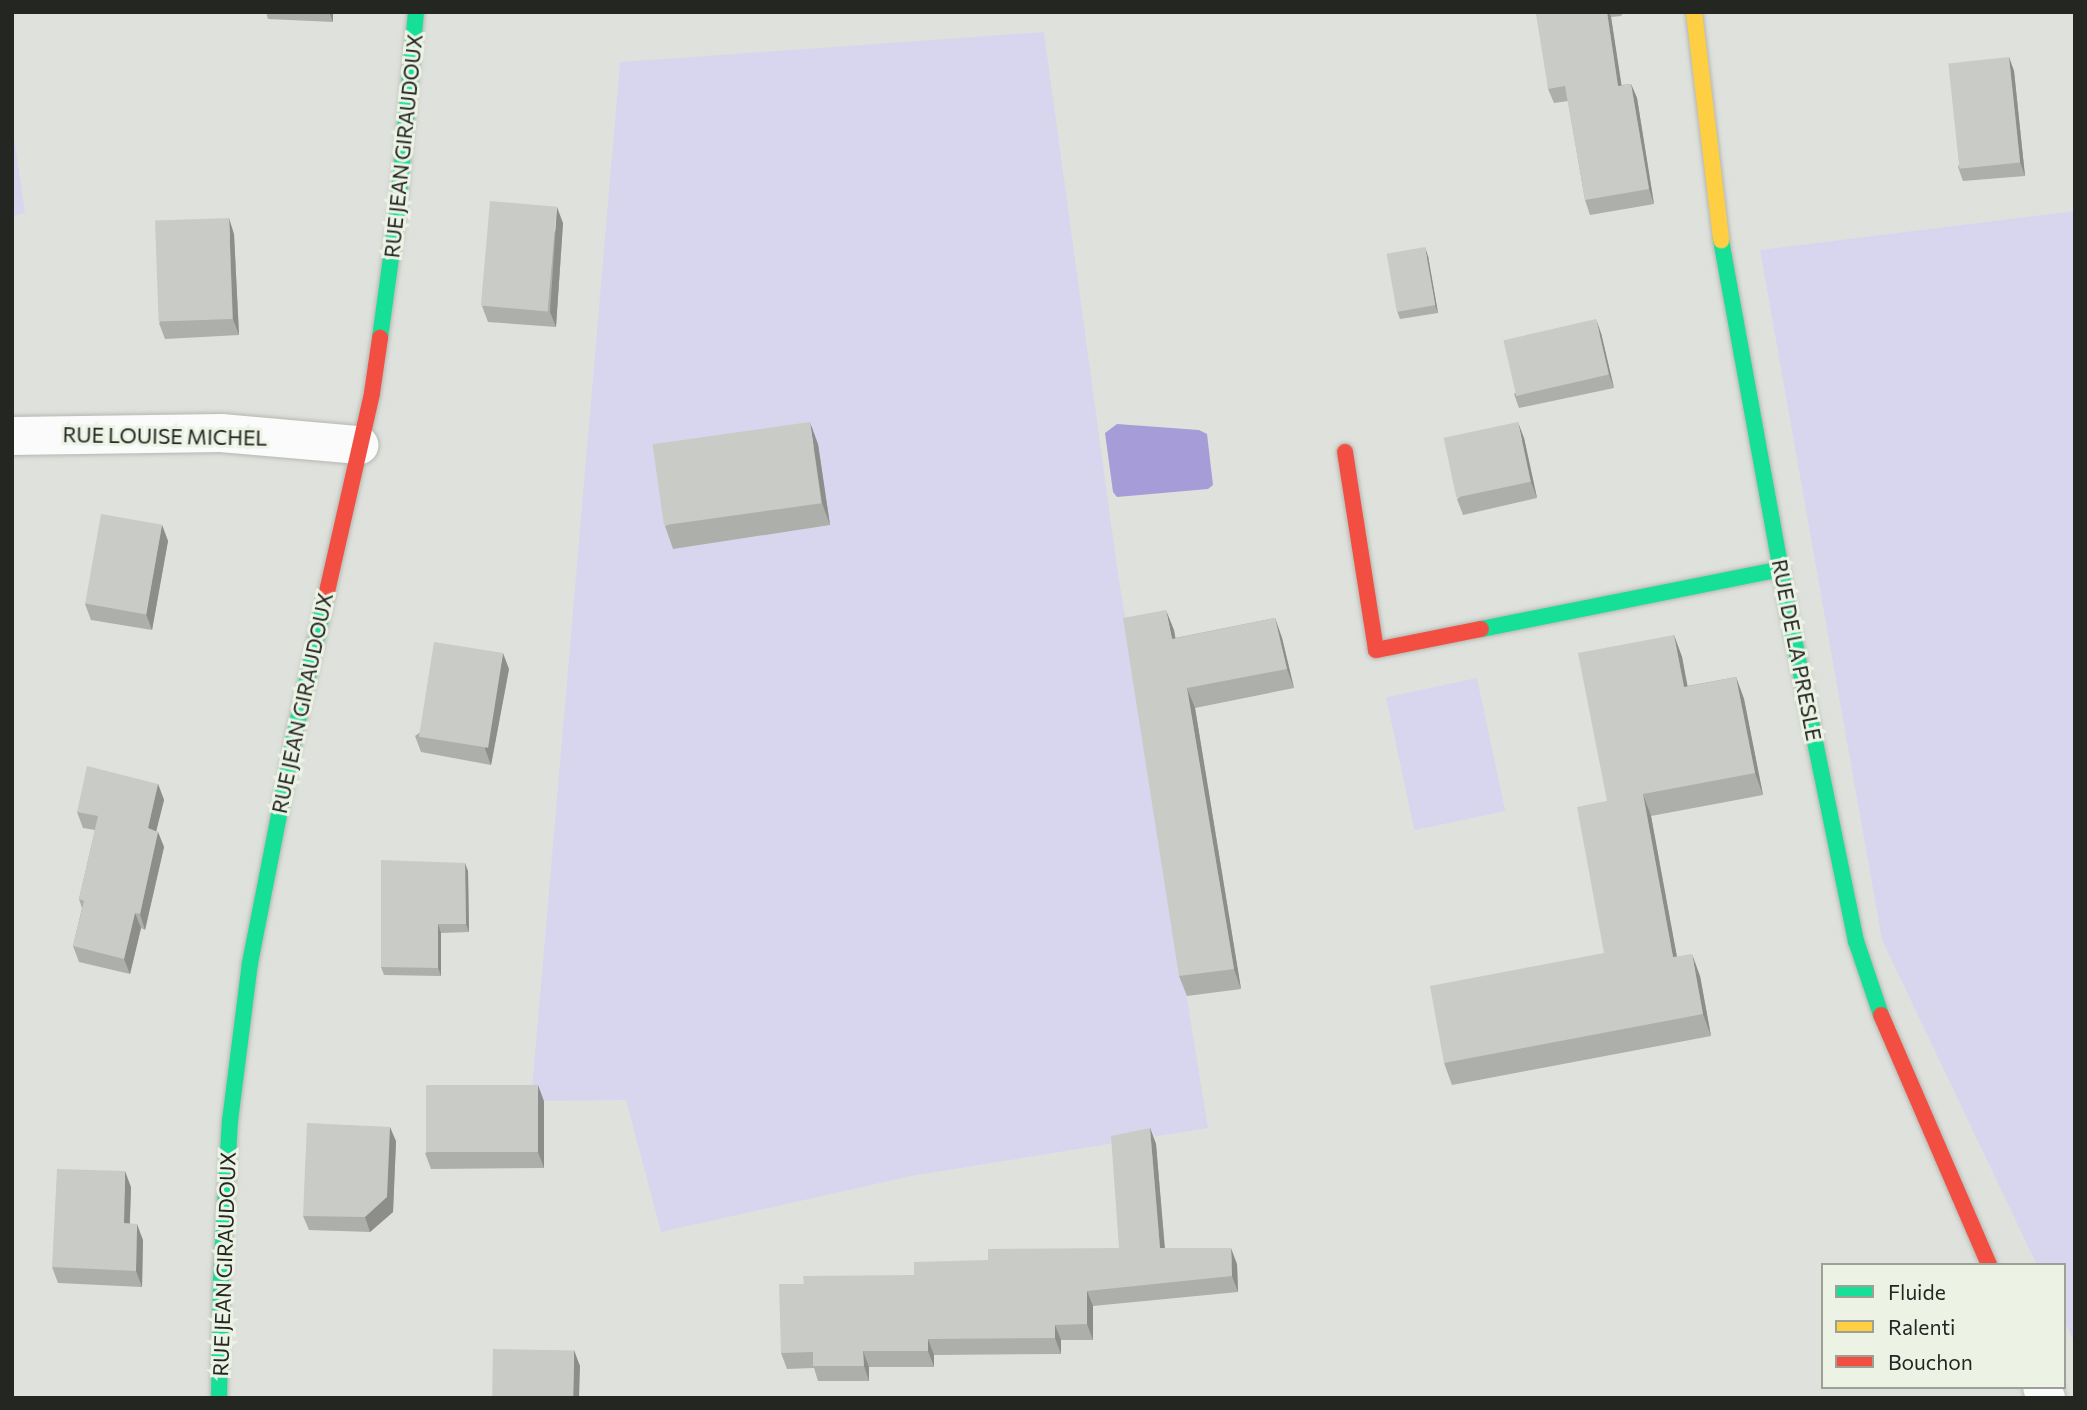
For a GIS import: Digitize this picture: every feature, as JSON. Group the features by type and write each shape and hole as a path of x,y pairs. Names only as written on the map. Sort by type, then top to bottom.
{"street":[{"name":"RUE JEAN GIRAUDOUX","path":"219,1398 221,1280 230,1121 250,964 295,733 372,393 398,206 416,12"},
{"name":"RUE DE LA PRESLE","path":"1694,12 1722,253 1781,569 1856,941 1886,1028 1988,1263"},
{"name":"RUE LOUISE MICHEL","path":"12,436 221,433 359,445"},
{"path":"1345,452 1376,650 1781,569"}],"shaded area":[{"path":"1044,32 1117,567 1208,1128 911,1176 661,1232 626,1100 531,1101 620,62"},
{"path":"12,122 25,213 12,216"},
{"path":"2075,211 2075,1343 2066,1325 2066,1263 2036,1263 1882,940 1760,250"},
{"path":"1117,424 1199,430 1207,434 1213,485 1208,489 1117,497 1113,492 1105,433"},
{"path":"1477,678 1505,811 1414,830 1386,697"}],"building":[{"path":"1607,12 1618,86 1631,84 1649,189 1585,200 1565,86 1548,89 1536,14"},
{"path":"2009,57 2020,162 1959,169 1948,63"},
{"path":"490,201 557,207 548,311 481,306"},
{"path":"229,218 233,319 159,322 155,221"},
{"path":"1425,247 1435,305 1397,312 1387,254"},
{"path":"1596,319 1609,375 1516,396 1503,340"},
{"path":"810,422 821,503 664,525 653,444"},
{"path":"1518,422 1531,482 1456,497 1444,438"},
{"path":"101,514 162,525 146,614 85,604"},
{"path":"1166,610 1172,639 1275,618 1287,669 1187,688 1234,969 1179,976 1123,618"},
{"path":"1674,635 1684,687 1736,677 1755,773 1643,794 1673,957 1692,954 1703,1014 1444,1063 1430,986 1604,953 1577,807 1607,801 1578,653"},
{"path":"434,642 503,653 488,748 419,737"},
{"path":"87,766 158,784 148,828 158,832 140,914 135,913 124,959 73,946 84,901 79,899 98,816 77,812"},
{"path":"381,860 465,863 466,924 438,924 438,968 381,967"},
{"path":"426,1085 538,1085 538,1152 426,1152"},
{"path":"307,1123 390,1127 387,1197 365,1217 303,1216"},
{"path":"1150,1128 1160,1248 1231,1248 1232,1276 1087,1291 1087,1324 1055,1325 1055,1338 928,1339 928,1351 863,1351 864,1366 813,1366 813,1352 781,1353 779,1284 804,1284 803,1276 914,1275 914,1262 988,1260 988,1249 1119,1248 1111,1136"},
{"path":"57,1169 125,1171 124,1223 137,1224 136,1271 52,1267"},
{"path":"493,1349 574,1350 573,1398 492,1398"}],"traffic: fast":[{"path":"380,338 398,206 416,12"},
{"path":"1721,240 1788,610 1856,941 1881,1015"},
{"path":"1481,629 1781,569"},
{"path":"219,1398 221,1280 230,1121 250,963 295,733 326,596"}],"traffic: slow":[{"path":"1694,12 1721,240"}],"traffic: jam":[{"path":"326,596 372,393 380,338"},
{"path":"1345,452 1376,650 1481,629"},
{"path":"1881,1015 1988,1263"}]}
